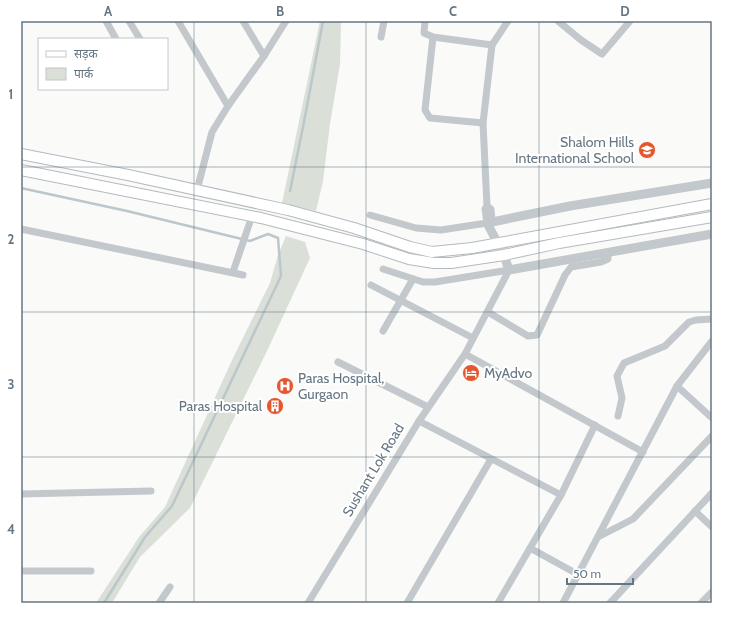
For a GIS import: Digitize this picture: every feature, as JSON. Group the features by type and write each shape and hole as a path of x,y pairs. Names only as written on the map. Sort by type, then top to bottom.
{"main road":[{"path":"21,154 128,175 288,210 354,228 410,247 432,252 472,248 712,204"},
{"path":"21,170 252,216 363,244 409,259 434,263 451,263 504,255 559,243 712,217"}],"street":[{"path":"106,21 115,38"},
{"path":"129,21 139,38"},
{"path":"178,21 228,106"},
{"path":"243,21 264,56"},
{"path":"197,190 212,132 286,21"},
{"path":"381,37 384,21"},
{"path":"425,21 424,33 433,37 492,45"},
{"path":"508,21 492,45 482,123 487,206 491,209 490,223 509,270"},
{"path":"558,21 581,40 602,54 630,21"},
{"path":"433,37 425,110 430,118 482,123"},
{"path":"370,215 416,228 441,230 490,223 570,206 712,183"},
{"path":"232,272 252,216"},
{"path":"21,229 243,274"},
{"path":"383,269 423,282 435,282 712,234"},
{"path":"488,312 528,336 537,335 570,267 601,262 608,259 608,252"},
{"name":"Sushant Lok Road","path":"308,603 419,421 465,354 509,270"},
{"path":"383,331 413,279"},
{"path":"371,285 473,338"},
{"path":"618,416 621,409 622,398 617,376 624,363 664,346 689,322 712,319"},
{"path":"564,603 676,386 712,341"},
{"path":"465,354 643,452"},
{"path":"338,362 428,407"},
{"path":"676,386 712,418"},
{"path":"419,421 562,495"},
{"path":"498,603 562,495 595,425"},
{"path":"598,538 633,520 712,436"},
{"path":"407,603 491,459"},
{"path":"21,494 151,491"},
{"path":"610,603 712,493"},
{"path":"695,511 712,527"},
{"path":"530,548 579,575"},
{"path":"21,571 91,571"},
{"path":"159,603 170,587"},
{"path":"701,603 712,592"}],"green space":[{"path":"320,21 341,21 340,64 330,124 323,181 316,211 282,203"},
{"path":"286,236 305,242 310,258 267,351 190,508 140,557 112,603 96,603 139,537 165,507 233,358 270,283 278,255"}],"waterway":[{"path":"290,191 323,21"},
{"path":"21,188 127,211 250,241 268,234 278,238 281,276 172,506 145,537 104,603"}],"place":[{"name":"Shalom Hills International School","path":"647,150"},
{"name":"MyAdvo","path":"471,373"},
{"name":"Paras Hospital, Gurgaon","path":"285,386"},
{"name":"Paras Hospital","path":"275,406"}]}
